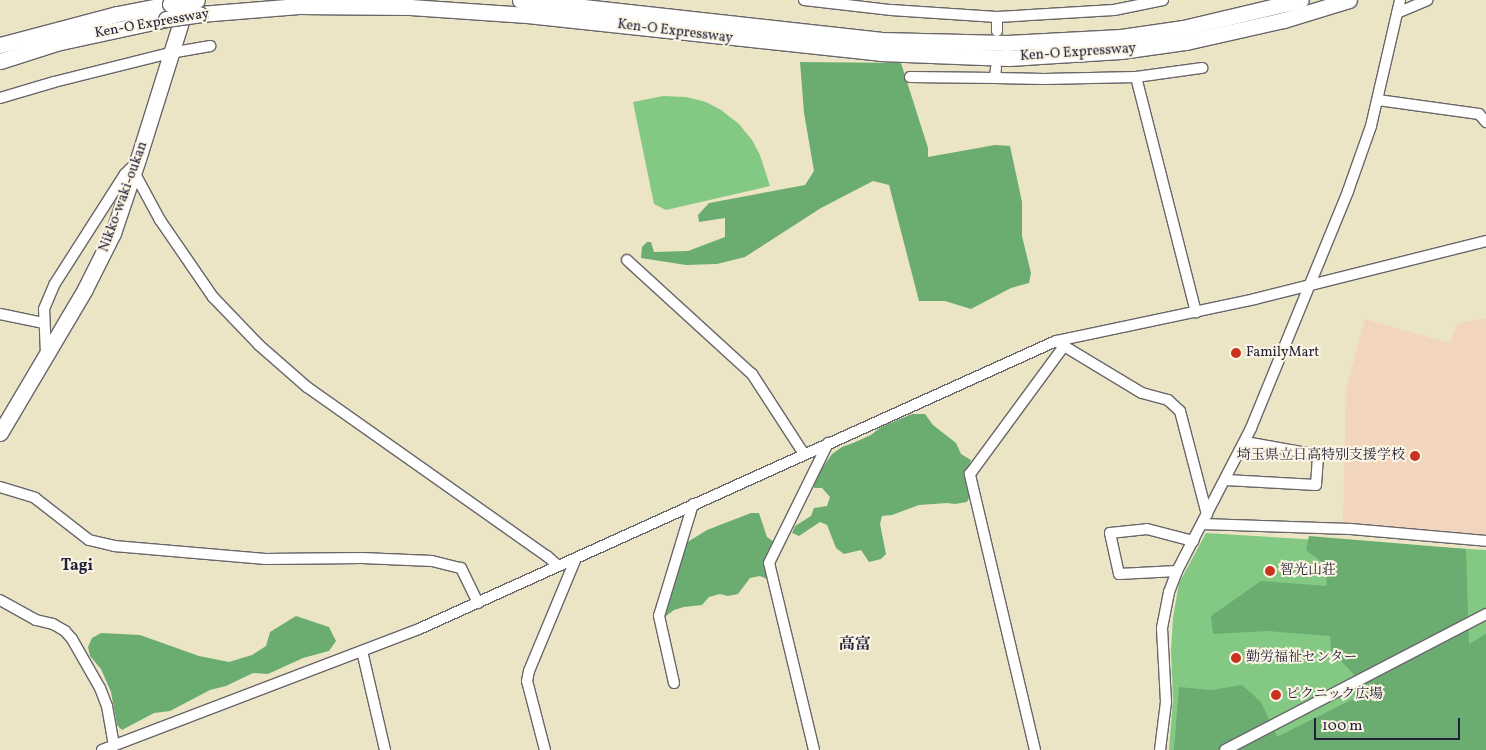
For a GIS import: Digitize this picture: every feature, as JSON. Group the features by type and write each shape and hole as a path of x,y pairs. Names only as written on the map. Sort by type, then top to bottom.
{"highway":[{"name":"Nikko-waki-oukan","path":"0,433 99,264 113,233 188,0"},
{"name":"Ken-O Expressway","path":"520,0 880,40 1007,43 1120,37 1183,28 1301,0"},
{"name":"Ken-O Expressway","path":"0,45 117,14 170,4 198,7 410,6 527,15 880,54 1008,58 1121,52 1186,42 1284,20 1349,0"},
{"name":"Ken-O Expressway","path":"0,61 60,42 166,19 198,7"}],"street":[{"path":"804,0 891,10 997,17 1114,10 1163,0"},
{"path":"1160,750 1166,702 1163,619 1169,592 1177,571 1245,442 1274,375 1357,167 1378,100 1400,0"},
{"path":"1397,13 1427,0"},
{"path":"996,31 997,17"},
{"path":"0,98 54,82 170,53 210,46"},
{"path":"910,77 996,73 1044,80 1136,77 1202,68"},
{"path":"1136,77 1196,312"},
{"path":"1378,100 1479,114 1486,122"},
{"path":"46,355 44,309 54,285 125,174 136,166 160,220 213,298 259,345 307,386 547,556 558,566"},
{"path":"102,750 362,651 478,603 828,443 1060,344 1486,242"},
{"path":"627,260 752,374 804,454"},
{"path":"0,314 44,323"},
{"path":"1060,344 1142,393 1168,400 1180,410 1205,519"},
{"path":"1035,750 970,474 1060,344"},
{"path":"1226,480 1316,485 1318,455 1245,442"},
{"path":"814,750 769,562 828,443"},
{"path":"0,488 34,498 89,540 114,546 265,559 362,558 432,561 461,568 478,603"},
{"path":"674,684 659,616 693,504"},
{"path":"1205,519 1486,541"},
{"path":"1177,571 1119,574 1110,534 1147,529 1193,541"},
{"path":"545,750 528,681 529,671 576,558"},
{"path":"0,600 36,620 53,624 65,631 72,639 100,688 107,706 114,745"},
{"path":"1225,750 1486,614"},
{"path":"362,651 385,750"}],"shaded area":[{"name":"埼玉県立日高特別支援学校","path":"1486,318 1486,535 1343,523 1346,389 1365,319 1450,343 1457,324"}],"green space":[{"path":"800,62 901,63 928,148 928,157 995,145 1010,146 1022,202 1022,236 1031,273 1029,283 1011,288 971,309 945,301 919,301 889,185 873,181 821,208 745,257 717,264 686,265 641,258 642,247 647,242 651,242 654,252 688,251 725,237 725,218 699,222 698,215 709,203 805,185 814,171 804,113"},
{"path":"663,96 686,97 706,102 721,110 739,124 752,140 760,155 770,186 666,210 654,204 633,102"},
{"path":"912,414 925,414 933,425 956,443 961,454 971,460 967,474 971,494 967,502 919,505 892,515 882,516 880,524 886,554 881,559 869,562 861,550 844,554 836,548 827,525 820,522 799,536 792,533 795,526 811,516 814,508 827,506 830,497 822,488 814,488 814,480 832,454 842,447 871,435 881,427"},
{"path":"751,513 759,513 767,537 774,542 767,579 760,576 750,578 738,594 728,596 720,594 709,597 702,605 674,610 666,616 686,543 707,530"},
{"path":"1206,533 1486,550 1486,750 1169,750 1173,699 1171,650 1173,618 1179,583"},
{"path":"1309,536 1466,549 1469,644 1486,634 1486,750 1174,750 1179,687 1211,690 1242,685 1261,702 1277,737 1369,691 1331,650 1330,636 1268,631 1213,634 1211,616 1261,581 1327,586 1325,565 1306,550"},
{"path":"296,616 329,627 336,641 329,651 303,658 268,674 253,673 226,686 210,690 170,711 154,713 122,730 117,725 111,692 101,669 90,656 88,647 92,638 101,633 140,635 199,656 229,662 252,655 266,646 270,632"}],"place":[{"name":"FamilyMart","path":"1236,353"},
{"name":"埼玉県立日高特別支援学校","path":"1415,456"},
{"name":"智光山荘","path":"1270,571"},
{"name":"勤労福祉センター","path":"1236,658"},
{"name":"ピクニック広場","path":"1276,695"}],"district":[{"name":"Tagi","path":"77,566"},
{"name":"高富","path":"855,645"}]}
